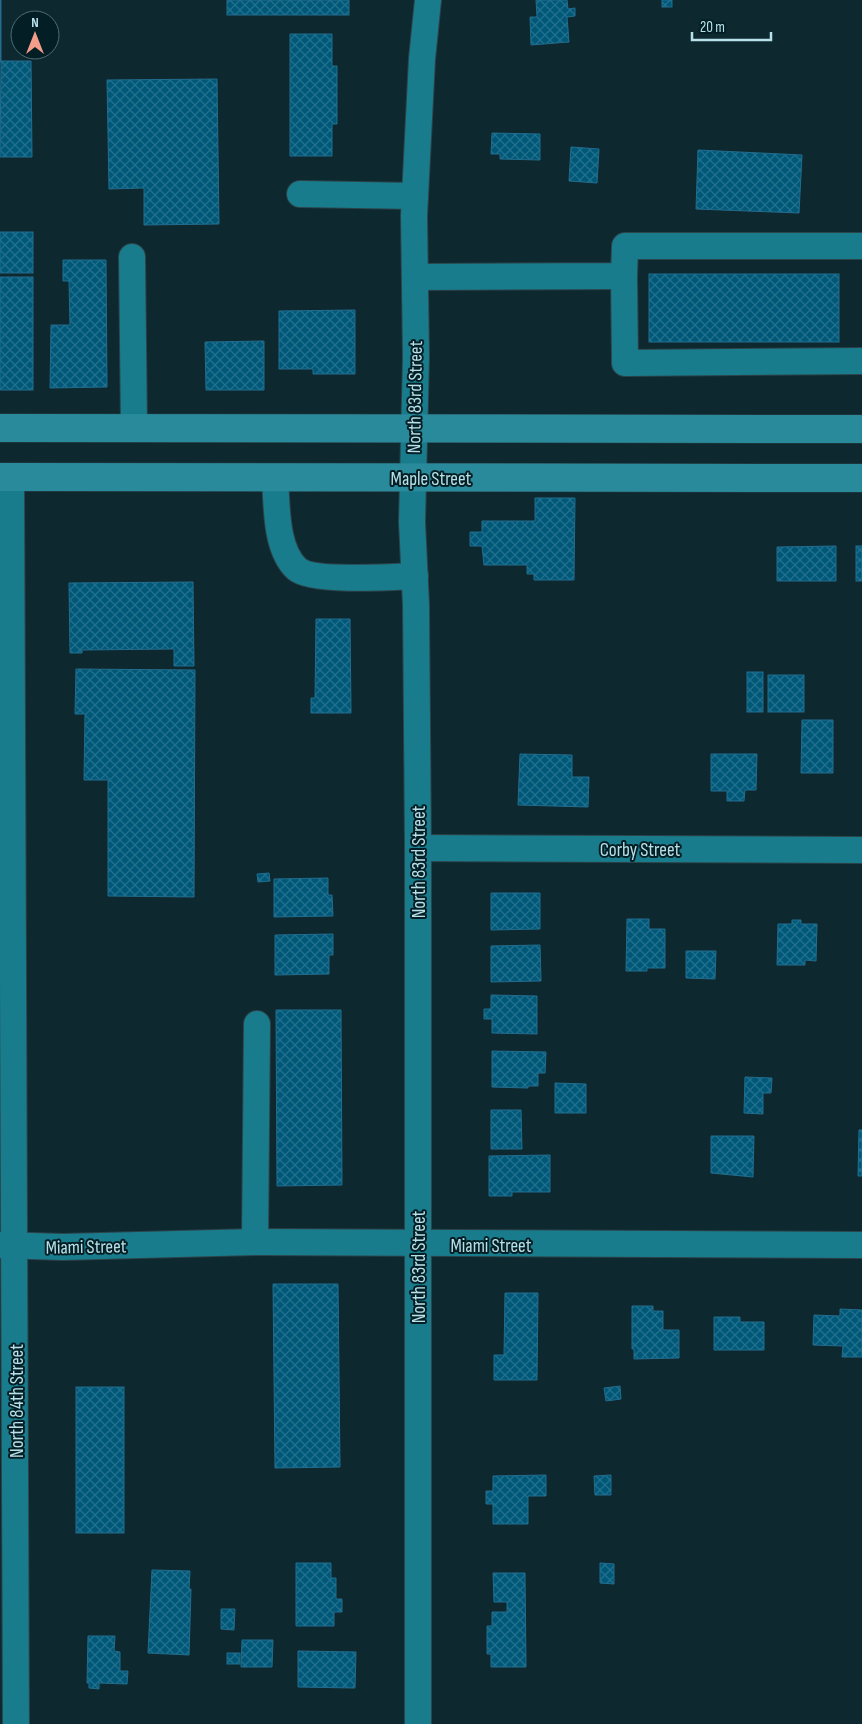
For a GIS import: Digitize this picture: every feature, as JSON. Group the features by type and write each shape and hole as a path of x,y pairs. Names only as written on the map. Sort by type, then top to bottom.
{"main road":[{"path":"0,428 862,428"},
{"name":"Maple Street","path":"6,477 862,478"}],"street":[{"name":"North 83rd Street","path":"418,1724 418,848 413,478 415,196 422,59 428,0"},
{"path":"300,194 415,196"},
{"path":"862,246 625,246 624,276 625,364 862,361"},
{"path":"132,257 134,428"},
{"path":"415,276 624,276"},
{"name":"North 84th Street","path":"6,477 8,1428 16,1724"},
{"path":"275,478 277,510 282,541 288,557 298,570 313,575 364,578 415,576"},
{"name":"Corby Street","path":"418,848 862,850"},
{"path":"255,1242 257,1024"},
{"name":"Miami Street","path":"8,1245 72,1247 255,1242 418,1245 862,1245"}],"building":[{"path":"1,0 1,62 0,62"},
{"path":"227,0 349,0 349,15 227,15"},
{"path":"536,0 567,0 568,9 575,8 575,16 567,17 569,42 531,45 530,17 537,17"},
{"path":"662,0 672,0 672,7 662,7"},
{"path":"290,34 332,34 332,66 337,66 337,124 332,124 332,156 290,156"},
{"path":"1,61 31,61 32,157 0,157"},
{"path":"217,79 219,224 144,225 144,188 109,189 107,80"},
{"path":"492,133 540,134 540,160 500,159 500,154 491,154"},
{"path":"571,147 599,149 597,183 569,181"},
{"path":"698,150 802,155 799,213 696,209"},
{"path":"0,232 33,232 33,273 0,273"},
{"path":"63,260 106,260 107,387 50,388 51,325 70,325 69,281 63,281"},
{"path":"649,274 839,274 839,342 649,342"},
{"path":"0,277 33,277 33,390 0,390"},
{"path":"355,310 355,374 313,374 313,369 279,369 279,311"},
{"path":"264,341 264,390 206,390 205,342"},
{"path":"535,498 575,498 574,580 534,580 534,574 527,574 527,565 484,565 482,546 470,546 470,532 482,532 482,521 535,521"},
{"path":"836,546 836,581 777,581 777,547"},
{"path":"856,546 862,546 862,581 856,581"},
{"path":"193,582 194,666 174,666 174,649 82,650 82,653 70,653 69,583"},
{"path":"316,619 350,619 351,713 311,713 311,698 315,698"},
{"path":"76,669 195,670 194,897 108,896 108,780 84,780 85,714 75,714"},
{"path":"747,672 763,672 763,712 747,712"},
{"path":"768,675 804,675 804,712 768,712"},
{"path":"802,720 833,720 833,773 801,773"},
{"path":"520,754 572,755 572,777 589,777 588,807 518,805"},
{"path":"711,754 757,754 756,790 745,790 744,801 727,801 727,791 711,791"},
{"path":"269,873 270,881 258,882 257,874"},
{"path":"328,878 328,895 332,895 333,916 274,917 274,879"},
{"path":"491,893 540,893 540,929 491,930"},
{"path":"627,919 649,919 649,929 665,929 665,968 647,968 647,971 626,971"},
{"path":"792,920 801,920 801,924 817,924 816,961 805,960 805,965 777,965 778,924 792,924"},
{"path":"333,934 333,955 329,955 329,974 275,975 275,935"},
{"path":"540,945 541,981 491,982 491,946"},
{"path":"686,951 716,951 715,979 686,978"},
{"path":"491,995 537,996 537,1034 492,1033 492,1019 484,1019 484,1009 491,1009"},
{"path":"276,1010 341,1010 342,1185 277,1186"},
{"path":"492,1051 546,1052 545,1073 538,1073 538,1086 528,1086 528,1088 492,1087"},
{"path":"745,1077 772,1078 771,1093 763,1093 763,1114 744,1113"},
{"path":"555,1083 586,1084 586,1113 555,1113"},
{"path":"491,1110 521,1110 522,1149 491,1149"},
{"path":"859,1130 862,1130 862,1176 858,1176"},
{"path":"711,1136 754,1136 753,1177 711,1173"},
{"path":"550,1155 550,1192 512,1192 512,1196 489,1196 489,1156"},
{"path":"273,1284 338,1284 340,1467 275,1468"},
{"path":"505,1293 538,1293 537,1380 494,1380 494,1355 504,1355"},
{"path":"632,1306 653,1306 653,1311 663,1311 663,1330 679,1330 679,1358 634,1359 634,1349 632,1349"},
{"path":"840,1309 862,1310 862,1357 842,1357 843,1346 813,1345 814,1315 840,1316"},
{"path":"714,1317 740,1317 740,1322 764,1322 764,1350 714,1350"},
{"path":"620,1386 621,1399 606,1401 604,1388"},
{"path":"76,1387 124,1387 124,1533 76,1533"},
{"path":"546,1475 546,1496 528,1496 528,1524 493,1524 493,1504 486,1504 486,1491 493,1491 493,1476"},
{"path":"611,1475 611,1495 595,1495 594,1476"},
{"path":"296,1563 331,1563 331,1578 336,1578 336,1599 342,1599 342,1612 334,1612 334,1626 296,1626"},
{"path":"600,1563 614,1564 614,1584 600,1583"},
{"path":"152,1570 190,1571 189,1655 148,1653"},
{"path":"493,1573 525,1573 526,1667 491,1667 491,1654 487,1654 487,1626 492,1626 492,1612 507,1612 507,1602 494,1602"},
{"path":"221,1609 235,1609 234,1630 221,1629"},
{"path":"88,1636 115,1636 114,1651 120,1652 120,1671 128,1671 127,1684 99,1683 99,1689 89,1688 89,1683 87,1683"},
{"path":"242,1640 273,1640 272,1667 241,1667"},
{"path":"298,1651 356,1652 355,1688 298,1687"},
{"path":"227,1653 240,1653 240,1664 227,1664"}]}
